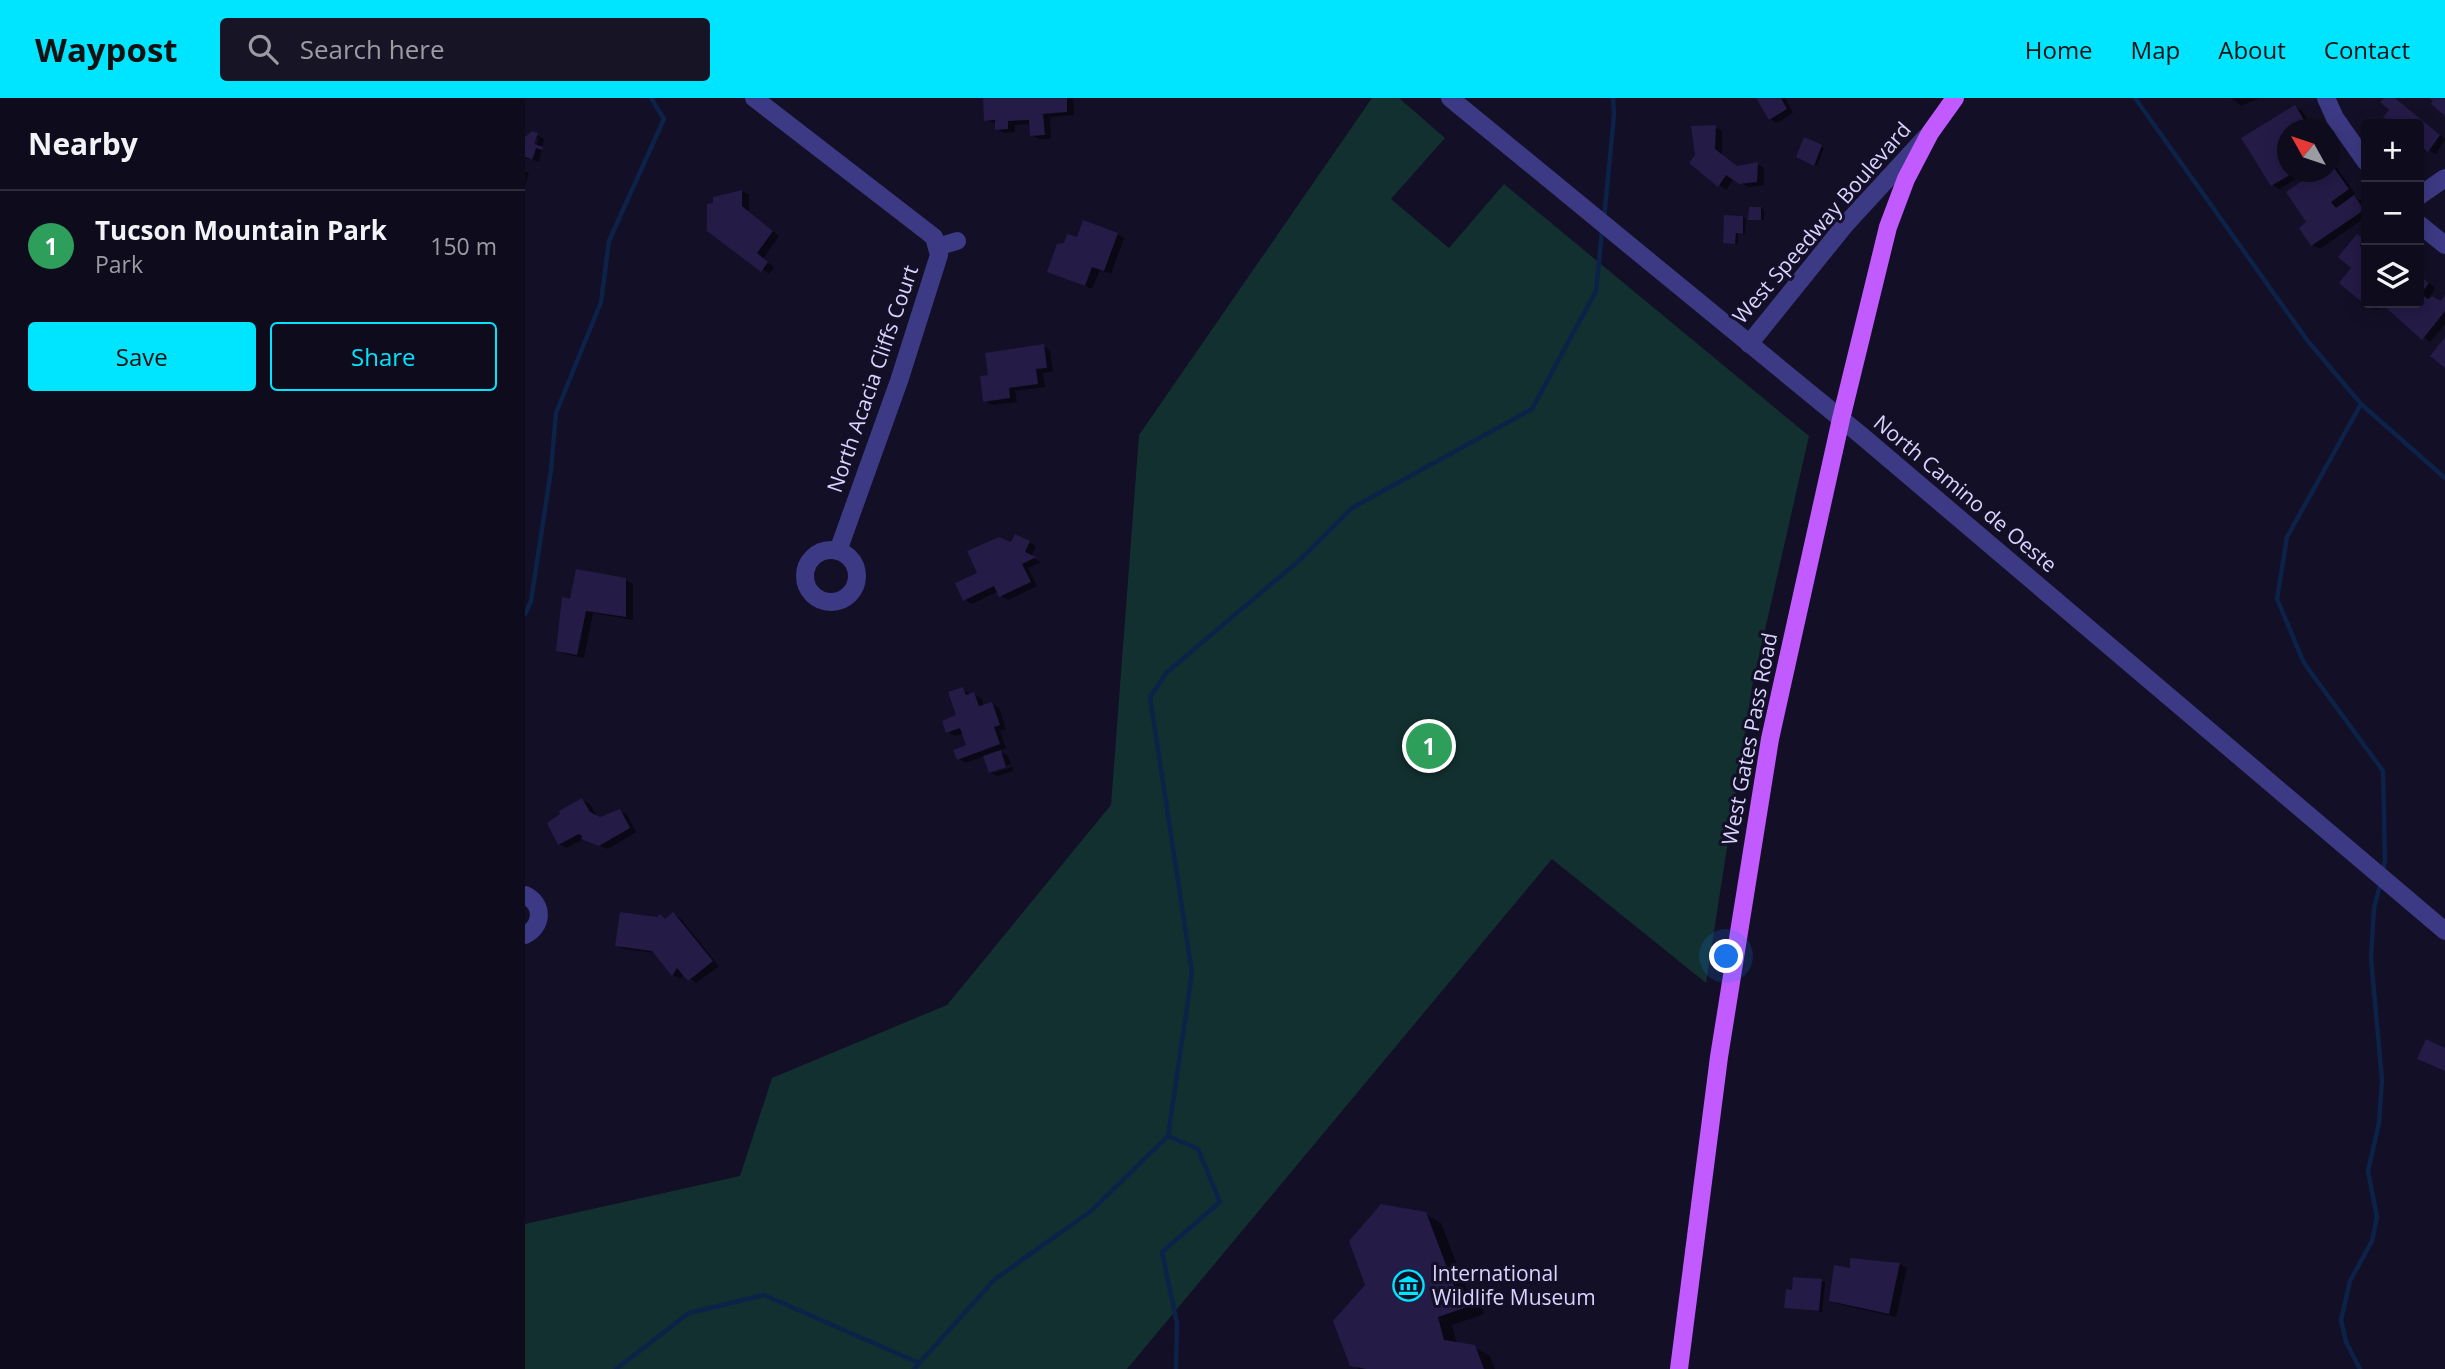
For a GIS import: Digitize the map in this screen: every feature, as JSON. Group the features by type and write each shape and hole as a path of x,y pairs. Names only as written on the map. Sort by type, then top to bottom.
{"main road":[{"name":"West Speedway Boulevard","path":"1930,133 1955,98"},
{"name":"West Gates Pass Road","path":"1679,1369 1720,1057 1770,739 1841,419 1888,227 1906,179 1930,133"}],"street":[{"name":"North Acacia Cliffs Court","path":"754,98 935,237 939,255 899,381 838,551"},
{"name":"North Camino de Oeste","path":"1450,98 1841,419 2445,931"},
{"path":"2326,98 2335,118 2361,155"},
{"name":"West Speedway Boulevard","path":"1749,344 1853,216 1930,133"},
{"path":"2424,193 2445,178"},
{"path":"2424,228 2445,245"},
{"path":"937,247 957,241"},
{"path":"525,895 535,902 540,916 534,929 525,935"}],"green space":[{"path":"1372,98 1399,98 1445,138 1391,199 1449,248 1504,184 1809,436 1752,687 1706,983 1552,859 1127,1369 525,1369 525,1224 740,1176 772,1078 947,1005 1111,805 1139,435"}],"building":[{"path":"983,98 1067,98 1067,112 1043,114 1045,135 1030,136 1029,120 1008,121 1008,129 995,130 995,120 984,121"},
{"path":"1756,98 1781,98 1787,109 1769,120"},
{"path":"2384,98 2395,98 2421,119 2386,119 2383,117 2389,110 2380,102"},
{"path":"2429,98 2445,98 2445,116 2431,104 2433,101"},
{"path":"2295,105 2303,119 2277,119 2278,182 2271,186 2241,138"},
{"path":"2424,122 2440,135 2428,152 2424,149"},
{"path":"1716,125 1715,149 1737,166 1758,162 1757,182 1739,184 1726,175 1718,187 1689,163 1695,155 1691,126"},
{"path":"532,131 538,133 534,144 543,147 542,150 536,148 532,159 525,157 525,137"},
{"path":"1804,137 1822,145 1814,166 1796,157"},
{"path":"2340,176 2349,189 2331,202 2336,208 2354,195 2361,206 2361,212 2311,246 2299,228 2306,222 2286,192 2300,182 2340,182"},
{"path":"742,190 742,206 773,231 757,253 768,262 761,272 707,231 707,204 713,203 713,197"},
{"path":"1749,207 1761,207 1761,220 1748,220"},
{"path":"1724,215 1743,216 1743,234 1736,233 1735,244 1723,243"},
{"path":"1083,220 1118,233 1104,271 1092,267 1085,286 1047,272 1057,244 1064,243 1067,234 1077,237"},
{"path":"2357,234 2361,237 2361,301 2339,283 2351,268 2338,257"},
{"path":"2445,295 2445,311 2422,340 2386,308 2424,308 2424,296 2428,299 2432,296 2441,301"},
{"path":"2445,337 2445,368 2430,356"},
{"path":"1044,344 1047,368 1036,369 1038,384 1009,388 1010,398 983,402 980,376 988,375 985,353"},
{"path":"1015,534 1030,541 1025,552 1036,557 1022,564 1031,582 999,597 994,586 963,601 955,583 977,573 967,551 999,537 1011,542"},
{"path":"576,569 626,578 626,617 586,611 577,655 556,651 562,597 570,599"},
{"path":"963,687 966,695 974,692 979,706 992,702 1000,725 994,727 1000,744 957,760 953,750 966,745 960,728 946,733 942,721 956,715 948,692"},
{"path":"1001,750 1006,767 989,773 983,756"},
{"path":"582,798 590,812 600,817 620,809 630,828 599,846 581,839 579,834 558,845 547,823 560,814 559,811"},
{"path":"620,912 657,917 660,914 665,919 673,912 713,961 688,981 677,968 672,976 652,951 615,946"},
{"path":"2426,1039 2445,1048 2445,1071 2417,1059"},
{"name":"International Wildlife Museum","path":"1381,1204 1426,1212 1456,1291 1463,1288 1470,1306 1438,1317 1444,1340 1475,1345 1484,1369 1366,1369 1350,1366 1333,1321 1365,1285 1349,1241"},
{"path":"1850,1258 1900,1263 1889,1314 1829,1301 1834,1265 1850,1268"},
{"path":"1793,1277 1822,1279 1819,1311 1784,1308 1786,1289 1792,1290"}],"waterway":[{"path":"525,614 531,601 551,470 556,413 601,302 609,241 664,119 651,98"},
{"path":"1604,219 1614,115 1613,98"},
{"path":"2135,98 2307,340 2361,404 2445,478"},
{"path":"914,1369 995,1279 1091,1211 1168,1136 1192,973 1150,697 1167,672 1302,558 1352,508 1532,409 1596,291 1602,231"},
{"path":"2361,404 2287,537 2277,599 2304,663 2383,771 2383,872"},
{"path":"2360,1369 2346,1342 2341,1320 2350,1281 2372,1241 2377,1217 2368,1171 2379,1123 2382,1080 2371,958 2374,908 2381,881"},
{"path":"1168,1136 1198,1149 1220,1202 1162,1252 1177,1323 1176,1369"},
{"path":"616,1369 689,1313 764,1295 919,1363"}],"place":[{"name":"Tucson Mountain Park","path":"1429,746"},
{"name":"International Wildlife Museum","path":"1409,1286"}]}
